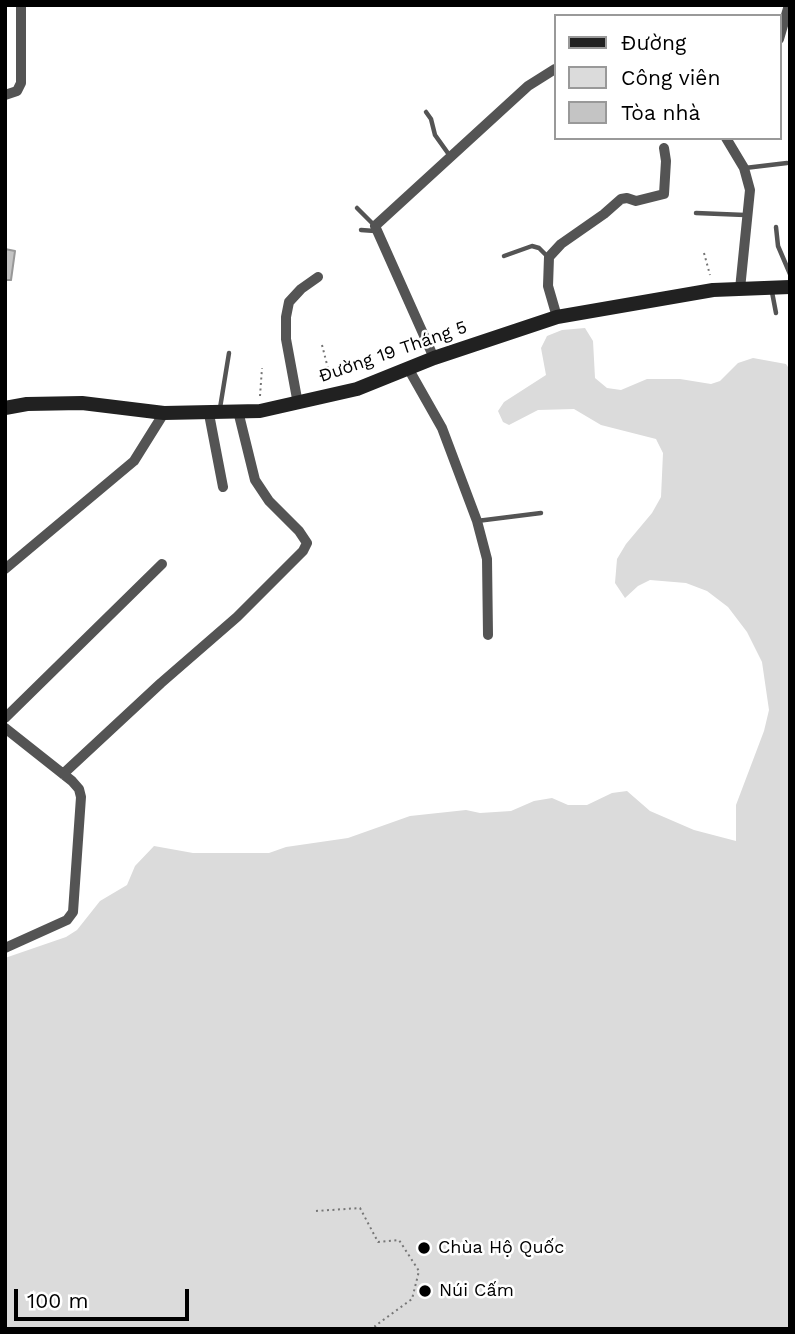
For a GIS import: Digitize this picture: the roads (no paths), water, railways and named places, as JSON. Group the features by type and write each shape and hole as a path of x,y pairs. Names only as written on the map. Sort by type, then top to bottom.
{"street":[{"path":"5,95 17,91 21,83 21,5"},
{"path":"781,32 789,5"},
{"path":"434,358 375,228 528,86 554,70"},
{"path":"727,140 744,168 750,190 740,289"},
{"path":"557,317 548,286 549,257 561,244 604,214 621,198 636,201 664,194 664,148"},
{"path":"298,404 286,339 286,317 289,302 318,277"},
{"name":"Đường 19 Tháng 5","path":"5,408 27,404 82,402 164,413 260,411 335,395 557,317 713,290 790,287"},
{"path":"408,368 442,428 477,522 487,559 488,635"},
{"path":"63,774 237,617 303,551 307,542 254,480 238,411"},
{"path":"5,569 134,461 164,413"},
{"path":"214,413 223,487"},
{"path":"5,718 162,564"},
{"path":"5,728 63,774 79,789 81,797 73,912 67,920 5,948"}],"lane":[{"path":"426,112 438,141 450,156"},
{"path":"744,168 787,163"},
{"path":"357,208 375,228"},
{"path":"696,214 746,215"},
{"path":"776,227 778,246 790,274"},
{"path":"361,230 375,228"},
{"path":"505,256 532,246 539,248 549,257"},
{"path":"771,288 776,313"},
{"path":"214,413 229,353"},
{"path":"477,522 541,513"}],"place":[{"name":"Chùa Hộ Quốc","path":"424,1248"},
{"name":"Núi Cấm","path":"425,1291"}]}
